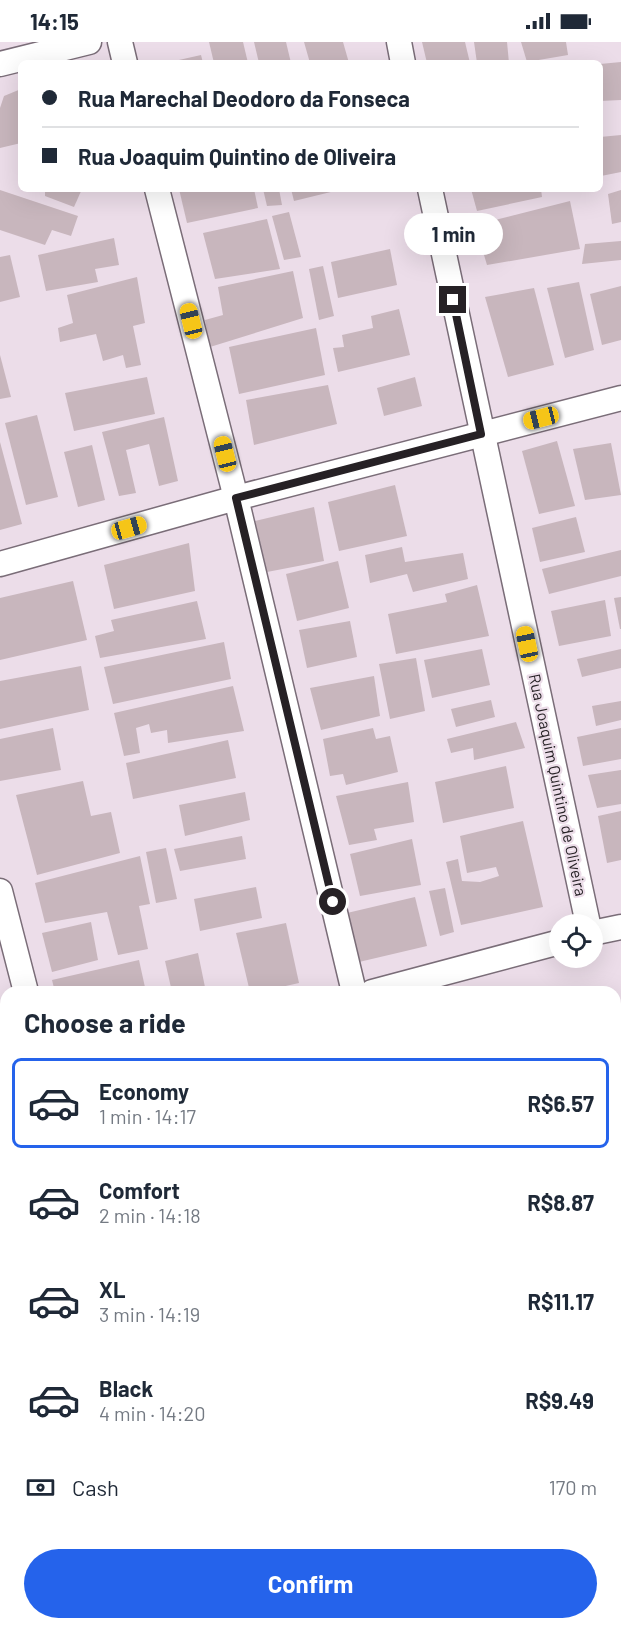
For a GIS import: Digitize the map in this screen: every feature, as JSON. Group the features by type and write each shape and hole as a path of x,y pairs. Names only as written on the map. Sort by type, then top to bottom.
{"street":[{"path":"0,57 7,42"},
{"path":"0,64 89,42"},
{"path":"120,42 124,60"},
{"path":"399,42 402,60"},
{"path":"158,192 236,498 353,986"},
{"name":"Rua Joaquim Quintino de Oliveira","path":"431,192 586,914"},
{"path":"0,564 236,498 621,398"},
{"path":"0,891 24,986"},
{"path":"603,931 621,927"},
{"path":"395,986 549,945"}],"building":[{"path":"209,42 243,42 247,60 213,60"},
{"path":"254,42 286,42 290,60 258,60"},
{"path":"304,42 343,42 348,60 309,60"},
{"path":"422,42 465,42 469,60 426,60"},
{"path":"474,42 507,42 509,60 477,60"},
{"path":"521,42 566,42 568,55 526,60"},
{"path":"201,55 202,60 179,60"},
{"path":"621,62 621,100 603,101 603,64"},
{"path":"18,90 18,144 0,148 0,108 4,96"},
{"path":"621,135 621,172 603,176 603,137"},
{"path":"0,190 78,216 71,236 52,230 45,245 0,230"},
{"path":"621,190 621,222 612,224 608,194"},
{"path":"45,192 81,192 74,207 45,196"},
{"path":"180,192 255,192 258,208 187,223"},
{"path":"264,192 280,192 282,205 267,206"},
{"path":"292,192 331,192 294,201"},
{"path":"472,192 541,192 542,197 477,211"},
{"path":"570,201 580,249 487,265 475,225"},
{"path":"289,212 301,257 284,260 272,216"},
{"path":"267,219 280,269 215,279 203,233"},
{"path":"114,238 119,265 95,269 98,282 46,291 38,255"},
{"path":"621,241 621,260 582,264 585,244"},
{"path":"390,249 397,285 338,298 331,262"},
{"path":"10,255 20,297 0,302 0,257"},
{"path":"323,266 334,316 319,320 309,269"},
{"path":"293,271 303,318 210,347 205,320 223,315 218,287"},
{"path":"137,277 145,323 133,326 141,365 126,368 123,355 103,361 96,334 60,342 58,328 73,323 67,295"},
{"path":"579,282 594,350 565,358 547,288"},
{"path":"621,286 621,340 602,345 590,294"},
{"path":"534,288 554,365 508,377 485,297"},
{"path":"399,309 410,355 338,372 333,348 344,347 342,335 373,328 371,316"},
{"path":"316,328 325,375 239,394 229,347"},
{"path":"0,355 11,397 0,399"},
{"path":"147,377 155,414 74,431 65,393"},
{"path":"415,377 422,406 384,416 377,388"},
{"path":"328,385 337,424 254,445 246,400"},
{"path":"37,415 58,497 26,505 5,423"},
{"path":"164,417 178,481 159,486 149,444 126,450 136,493 119,496 102,432"},
{"path":"557,441 575,506 539,514 522,451"},
{"path":"0,442 22,524 0,530"},
{"path":"611,443 621,495 585,500 573,449"},
{"path":"92,445 105,500 78,507 64,452"},
{"path":"395,485 407,536 339,551 328,502"},
{"path":"314,507 324,561 267,572 255,521"},
{"path":"576,517 585,552 540,562 532,528"},
{"path":"189,543 195,591 114,609 104,565"},
{"path":"402,547 405,562 463,553 468,579 413,592 407,574 370,583 365,555"},
{"path":"621,550 621,576 549,594 542,569"},
{"path":"338,561 349,608 297,621 286,574"},
{"path":"73,581 87,640 0,660 0,598"},
{"path":"477,585 489,636 396,654 388,614 447,602 445,594"},
{"path":"621,597 621,629 620,629 614,598"},
{"path":"605,600 611,636 559,646 551,611"},
{"path":"197,601 206,639 100,658 95,636 114,631 111,620"},
{"path":"350,621 357,657 307,668 299,630"},
{"path":"224,642 231,679 113,704 104,667"},
{"path":"482,649 490,685 432,698 424,660"},
{"path":"621,649 621,668 582,677 577,659"},
{"path":"416,658 425,711 390,719 379,664"},
{"path":"81,666 89,710 0,729 0,681"},
{"path":"374,676 380,716 321,730 310,688"},
{"path":"233,686 244,731 168,743 167,730 151,733 149,724 136,728 140,753 124,756 114,713"},
{"path":"491,700 495,717 456,727 451,709"},
{"path":"621,701 621,720 596,726 592,706"},
{"path":"516,722 525,748 474,760 473,748 451,753 447,739"},
{"path":"53,728 61,770 0,781 0,739"},
{"path":"373,728 376,739 390,736 398,772 346,785 343,774 330,776 323,739"},
{"path":"621,728 621,759 583,766 577,737"},
{"path":"228,740 236,778 133,799 126,763"},
{"path":"506,766 514,808 443,823 435,782"},
{"path":"621,770 621,804 597,808 588,775"},
{"path":"83,781 91,816 111,812 120,853 37,875 16,795"},
{"path":"408,782 414,822 374,829 377,840 349,845 336,796"},
{"path":"245,792 250,820 185,836 179,805"},
{"path":"621,811 621,860 607,863 598,816"},
{"path":"523,821 543,907 461,925 446,862 458,859 462,881 480,882 499,876 496,867 467,873 460,836"},
{"path":"242,836 246,859 180,871 174,849"},
{"path":"412,839 421,885 360,896 350,854"},
{"path":"166,848 177,899 156,903 146,852"},
{"path":"140,856 150,904 139,906 148,949 118,955 107,912 45,923 35,883"},
{"path":"256,887 262,918 200,931 194,899"},
{"path":"445,888 454,932 440,936 429,891"},
{"path":"415,897 427,946 359,962 347,913"},
{"path":"91,922 98,960 52,972 42,933"},
{"path":"286,923 299,983 286,986 249,986 236,933"},
{"path":"198,953 205,986 171,986 165,961"},
{"path":"139,960 145,986 54,986 52,980"}],"route":[{"path":"333,902 236,498 481,434 453,300"}]}
